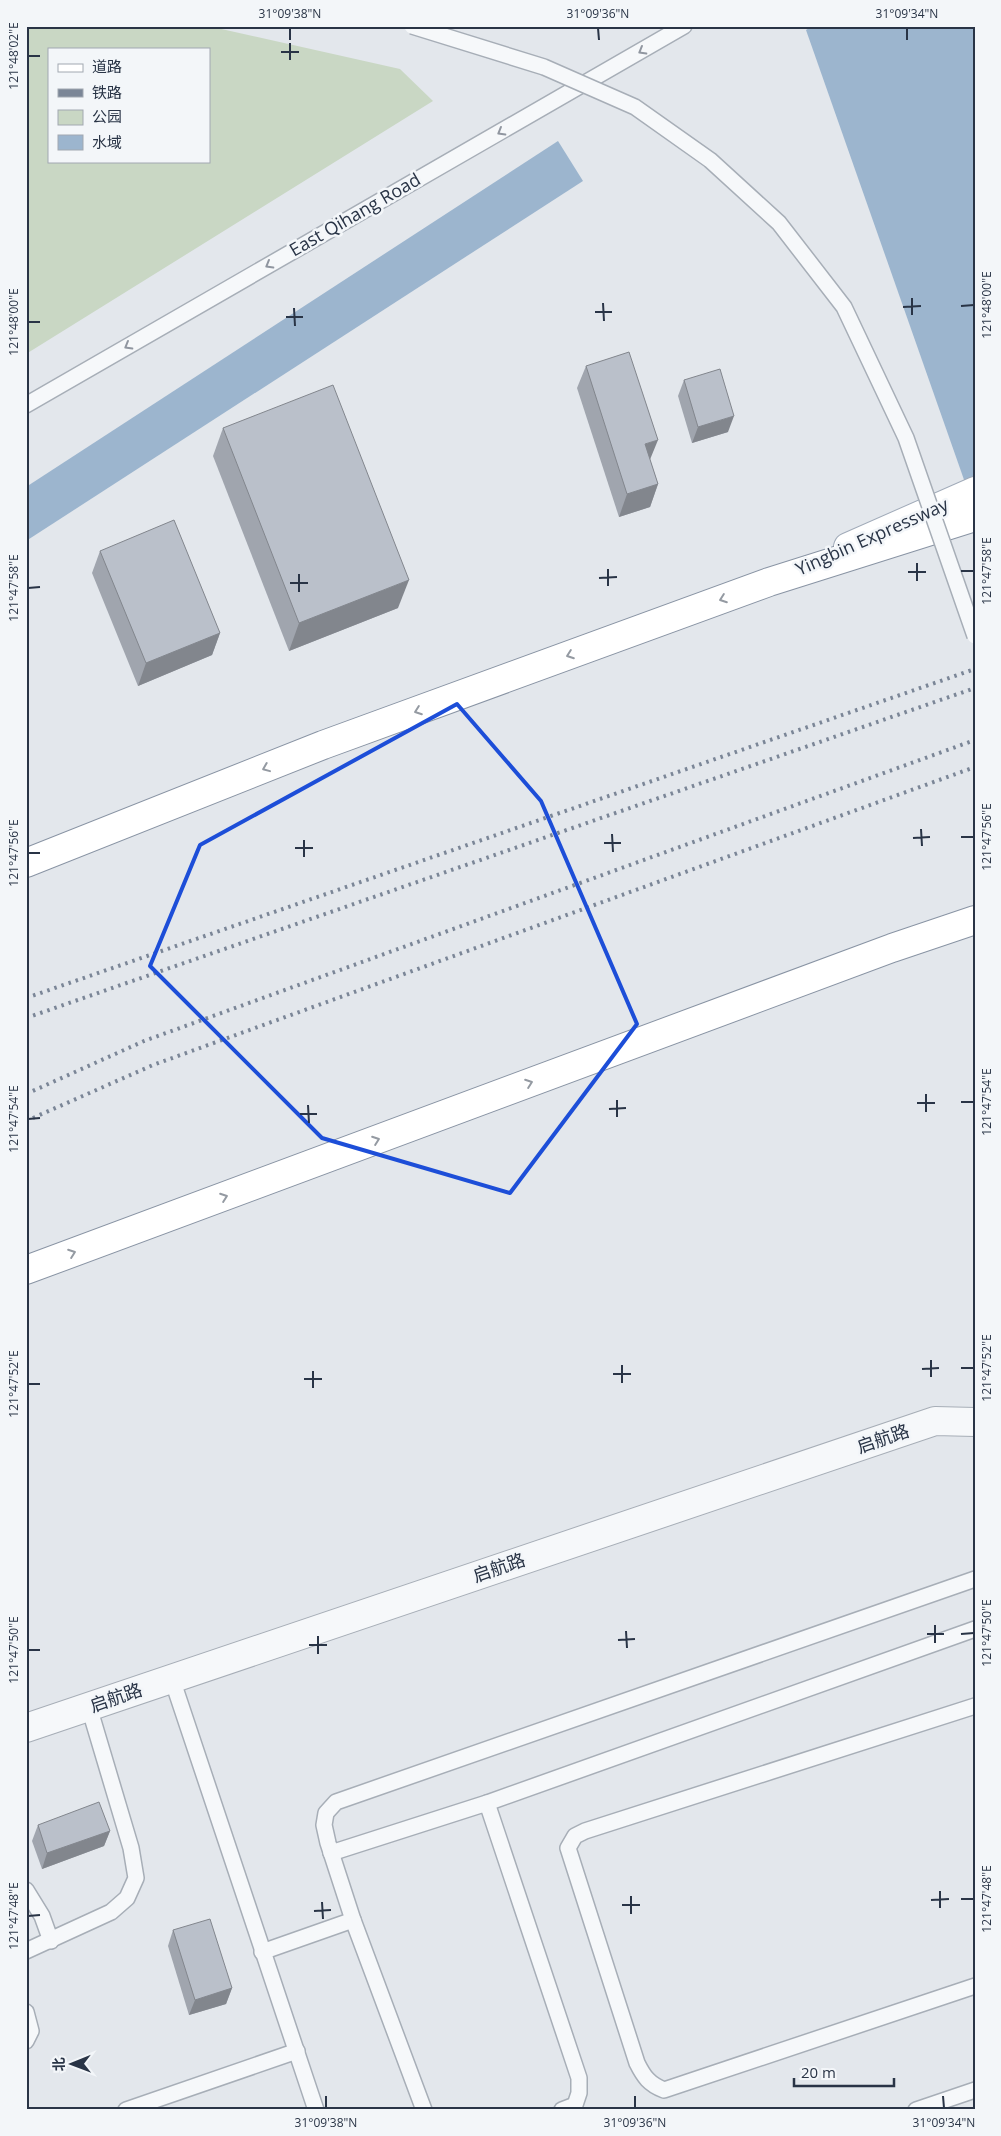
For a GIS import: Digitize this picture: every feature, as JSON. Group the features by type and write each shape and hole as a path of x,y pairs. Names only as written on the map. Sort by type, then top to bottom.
{"main road":[{"name":"Yingbin Expressway","path":"769,582 975,491"},
{"path":"26,863 323,745 769,582 975,517"},
{"path":"26,1270 892,948 975,920"},
{"path":"892,948 975,931"}],"street":[{"name":"启航路","path":"26,1728 935,1421 975,1422"}],"lane":[{"path":"412,26 544,67 635,107 710,160 779,223 844,307 848,315 906,438 975,636"},
{"name":"East Qihang Road","path":"26,405 684,26"},
{"path":"424,2110 353,1920 331,1853 324,1825 326,1813 336,1802 975,1579"},
{"path":"331,1853 487,1803 975,1629"},
{"path":"172,1679 316,2110"},
{"path":"975,1706 585,1831 576,1836 568,1848 597,1933 637,2064 644,2078 653,2086 664,2090 975,1986"},
{"path":"26,1951 111,1912 127,1898 136,1878 131,1848 89,1707"},
{"path":"487,1803 579,2078 579,2093 575,2105 562,2110"},
{"path":"26,1890 42,1916 51,1941"},
{"path":"262,1952 353,1920"},
{"path":"26,2012 31,2030 26,2041"},
{"path":"126,2110 297,2051"},
{"path":"916,2110 975,2090"}],"highlighted area":[{"path":"457,704 541,801 637,1024 510,1193 322,1138 150,966 200,845"}],"green space":[{"path":"26,26 208,26 400,69 433,101 26,354"}],"water":[{"path":"812,26 975,26 975,511 806,30"},
{"path":"558,141 583,181 26,541 26,487"}],"building":[{"path":"629,352 658,440 645,444 658,484 627,494 586,366"},
{"path":"720,369 734,416 698,427 684,380"},
{"path":"333,385 409,580 299,623 223,428"},
{"path":"174,520 220,633 146,663 100,551"},
{"path":"99,1802 110,1831 47,1853 38,1825"},
{"path":"210,1919 232,1988 195,2000 173,1930"}],"railway":[{"path":"26,998 975,669"},
{"path":"26,1018 975,688"},
{"path":"26,1094 144,1041 975,740"},
{"path":"26,1121 153,1065 975,767"}]}
